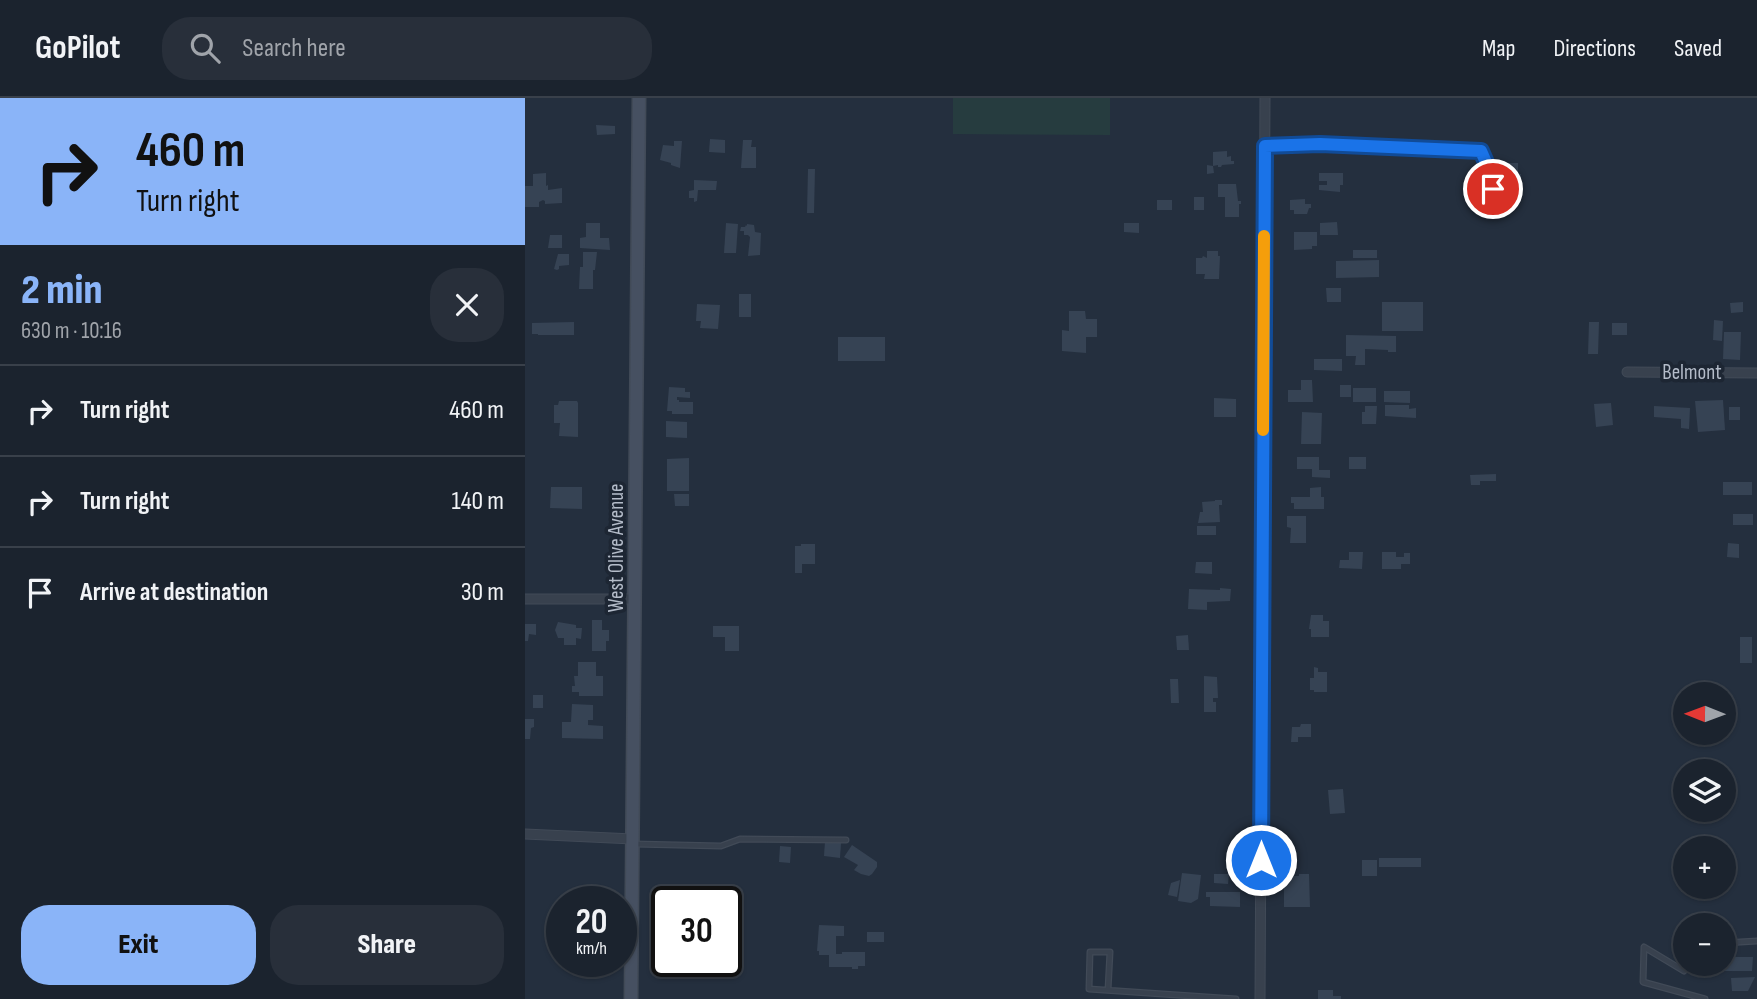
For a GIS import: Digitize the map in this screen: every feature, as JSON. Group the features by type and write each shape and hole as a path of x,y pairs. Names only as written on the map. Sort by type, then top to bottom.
{"main road":[{"name":"West Olive Avenue","path":"631,999 639,98"}],"street":[{"path":"1260,999 1265,98"},
{"name":"Belmont","path":"1627,372 1757,373"},
{"path":"525,600 635,599"},
{"path":"525,834 633,842"}],"lane":[{"path":"1265,146 1320,144 1481,151 1492,176 1493,189"},
{"path":"633,842 721,846 740,839 846,840"},
{"path":"1736,942 1757,941"},
{"path":"1673,964 1644,947 1643,982 1705,999"},
{"path":"1108,990 1110,952 1090,952 1089,989 1237,999"}],"green space":[{"path":"953,98 1110,98 1110,135 953,134"}],"building":[{"path":"596,125 615,126 615,134 597,135"},
{"path":"710,139 725,140 725,153 709,152"},
{"path":"743,140 752,140 751,147 756,147 756,168 741,168"},
{"path":"674,141 682,141 680,168 660,160 663,145 674,146"},
{"path":"1227,151 1227,157 1231,156 1231,161 1234,161 1234,164 1213,166 1213,152"},
{"path":"1504,163 1518,163 1518,174 1521,174 1521,187 1518,187 1517,201 1512,201 1512,206 1506,206 1506,201 1503,201"},
{"path":"1207,165 1213,166 1214,173 1207,174"},
{"path":"808,169 815,169 814,213 807,213"},
{"path":"546,173 548,190 562,188 562,203 545,204 543,200 539,202 539,207 525,207 525,186 533,186 533,174"},
{"path":"1319,173 1343,173 1340,192 1319,190 1319,185 1327,185 1327,181 1319,181"},
{"path":"694,180 717,181 716,190 698,190 697,201 694,202 694,198 689,198 689,191 694,190"},
{"path":"1218,184 1236,184 1238,201 1241,201 1239,217 1225,217 1225,197 1218,197"},
{"path":"1194,197 1204,197 1204,210 1194,210"},
{"path":"1305,199 1305,204 1311,204 1307,214 1294,214 1294,210 1290,210 1290,200"},
{"path":"1157,200 1172,200 1172,210 1157,210"},
{"path":"1337,222 1338,235 1320,235 1320,223"},
{"path":"586,223 600,223 600,238 609,238 610,250 580,248 580,238 586,237"},
{"path":"726,223 738,224 736,253 724,253"},
{"path":"1124,223 1139,223 1139,233 1124,232"},
{"path":"754,225 755,232 761,233 760,255 748,256 750,237 740,231 741,227"},
{"path":"1294,232 1317,232 1317,246 1294,250"},
{"path":"550,235 562,235 562,248 548,248"},
{"path":"1353,250 1377,250 1377,258 1353,258"},
{"path":"1207,251 1218,251 1219,279 1204,279 1205,274 1196,274 1196,258 1207,258"},
{"path":"583,252 597,252 593,289 579,289"},
{"path":"558,254 569,254 569,265 559,266 557,270 554,269"},
{"path":"1379,260 1379,277 1336,278 1336,261"},
{"path":"1326,288 1341,288 1341,302 1327,302"},
{"path":"739,294 751,294 751,317 739,317"},
{"path":"1382,302 1423,302 1423,331 1382,331"},
{"path":"1743,302 1743,312 1731,313 1730,303"},
{"path":"697,304 720,305 718,329 700,328 701,321 696,321"},
{"path":"1069,311 1085,311 1086,319 1097,319 1097,337 1086,337 1086,353 1062,351 1062,330 1069,331"},
{"path":"1714,320 1723,321 1722,341 1713,340"},
{"path":"574,322 574,335 532,334 532,323"},
{"path":"1589,322 1599,322 1598,354 1588,354"},
{"path":"1612,323 1627,323 1627,335 1612,335"},
{"path":"1724,332 1741,332 1740,360 1723,359"},
{"path":"1346,335 1396,336 1396,352 1365,349 1365,365 1355,365 1356,356 1346,356"},
{"path":"838,337 885,337 885,361 838,361"},
{"path":"1314,359 1342,359 1342,371 1314,370"},
{"path":"1301,380 1312,380 1313,402 1288,402 1288,390 1301,390"},
{"path":"1340,385 1351,385 1351,397 1340,397"},
{"path":"669,387 685,388 685,392 690,392 690,398 677,397 677,400 693,402 693,414 672,414 672,411 667,411"},
{"path":"1353,388 1376,388 1376,402 1353,402"},
{"path":"1384,391 1410,391 1410,403 1384,402"},
{"path":"1214,398 1236,399 1236,417 1214,417"},
{"path":"1723,400 1725,430 1698,432 1695,401"},
{"path":"559,401 577,401 578,437 559,436 560,423 554,423 554,405 558,405"},
{"path":"1611,403 1613,425 1596,427 1594,404"},
{"path":"1385,405 1409,405 1409,409 1416,408 1416,418 1385,416"},
{"path":"1365,406 1377,406 1376,424 1362,424"},
{"path":"1654,406 1690,408 1689,429 1681,428 1681,419 1654,417"},
{"path":"1729,407 1740,407 1740,420 1729,420"},
{"path":"1302,412 1322,413 1321,444 1301,444"},
{"path":"666,421 687,422 687,438 666,437"},
{"path":"1297,457 1319,457 1319,470 1330,470 1330,478 1312,477 1312,469 1297,469"},
{"path":"1349,457 1366,457 1366,469 1349,469"},
{"path":"689,458 689,491 667,491 667,459"},
{"path":"1496,474 1496,481 1480,481 1480,485 1471,485 1470,475"},
{"path":"1723,482 1752,482 1752,495 1723,495"},
{"path":"551,487 582,487 582,509 550,508"},
{"path":"1321,487 1324,509 1294,509 1291,497 1310,497 1310,488"},
{"path":"674,494 689,494 689,506 675,506"},
{"path":"1222,500 1222,505 1219,505 1220,522 1198,523 1200,512 1203,512 1202,502"},
{"path":"1733,514 1753,514 1753,525 1733,525"},
{"path":"1287,516 1306,516 1306,543 1290,543 1291,528 1287,527"},
{"path":"1197,526 1216,526 1216,535 1197,535"},
{"path":"1728,543 1739,544 1739,558 1727,557"},
{"path":"815,544 815,564 802,564 802,573 795,573 795,546"},
{"path":"1349,552 1363,552 1362,569 1339,568 1340,560 1349,560"},
{"path":"1382,552 1396,552 1396,557 1404,557 1404,553 1410,553 1410,564 1401,564 1401,569 1382,569"},
{"path":"1196,562 1212,562 1212,574 1195,573"},
{"path":"1189,589 1231,589 1230,601 1207,602 1207,610 1188,609"},
{"path":"1311,615 1323,615 1323,621 1329,621 1329,637 1311,637"},
{"path":"592,620 602,620 602,630 609,630 606,651 592,651"},
{"path":"558,622 582,628 581,639 576,638 576,645 564,645 564,638 558,638 555,630"},
{"path":"525,624 536,624 536,635 529,634 528,641 525,641"},
{"path":"713,626 739,626 739,651 725,651 725,637 713,637"},
{"path":"1188,635 1189,650 1177,650 1176,636"},
{"path":"1740,637 1752,637 1752,663 1740,663"},
{"path":"578,662 596,662 596,676 603,676 603,696 579,696 579,692 572,692 572,686 575,686 574,676 578,676"},
{"path":"1314,667 1318,668 1318,672 1327,672 1327,692 1310,690"},
{"path":"1204,676 1217,677 1218,698 1213,698 1216,712 1204,712"},
{"path":"1170,679 1178,679 1179,703 1171,703"},
{"path":"533,695 543,695 543,708 533,708"},
{"path":"572,704 593,705 593,720 588,720 588,725 603,726 603,739 562,738 562,722 571,722"},
{"path":"525,719 534,719 530,739 525,739"},
{"path":"1301,724 1311,724 1311,737 1298,737 1298,742 1291,742 1292,727 1300,727"},
{"path":"1343,789 1345,813 1330,814 1328,790"},
{"path":"825,841 841,843 840,858 824,856"},
{"path":"852,845 877,862 877,867 869,876 854,870 858,865 844,857"},
{"path":"780,846 791,847 790,863 779,862"},
{"path":"1379,858 1421,858 1421,867 1379,867"},
{"path":"1362,860 1377,860 1377,876 1362,876"},
{"path":"1182,873 1201,875 1198,899 1191,903 1178,901"},
{"path":"1214,874 1229,874 1228,884 1214,883"},
{"path":"1309,874 1310,907 1284,907 1284,881 1287,881 1287,876"},
{"path":"1180,880 1177,897 1168,895 1171,883"},
{"path":"1206,892 1240,892 1240,907 1210,906 1210,897 1206,897"},
{"path":"819,925 844,926 844,936 836,936 836,954 865,952 865,966 858,966 858,969 829,967 829,955 819,955 817,951"},
{"path":"867,932 884,932 884,942 867,942"},
{"path":"1736,957 1753,957 1752,971 1736,971"},
{"path":"1755,977 1748,991 1732,991 1731,978"},
{"path":"1318,990 1333,990 1333,996 1341,996 1341,999 1318,999"}],"slow traffic":[{"path":"1263,430 1264,236"}],"route":[{"path":"1261,860 1265,146 1320,144 1481,151 1492,176 1493,189"}]}
